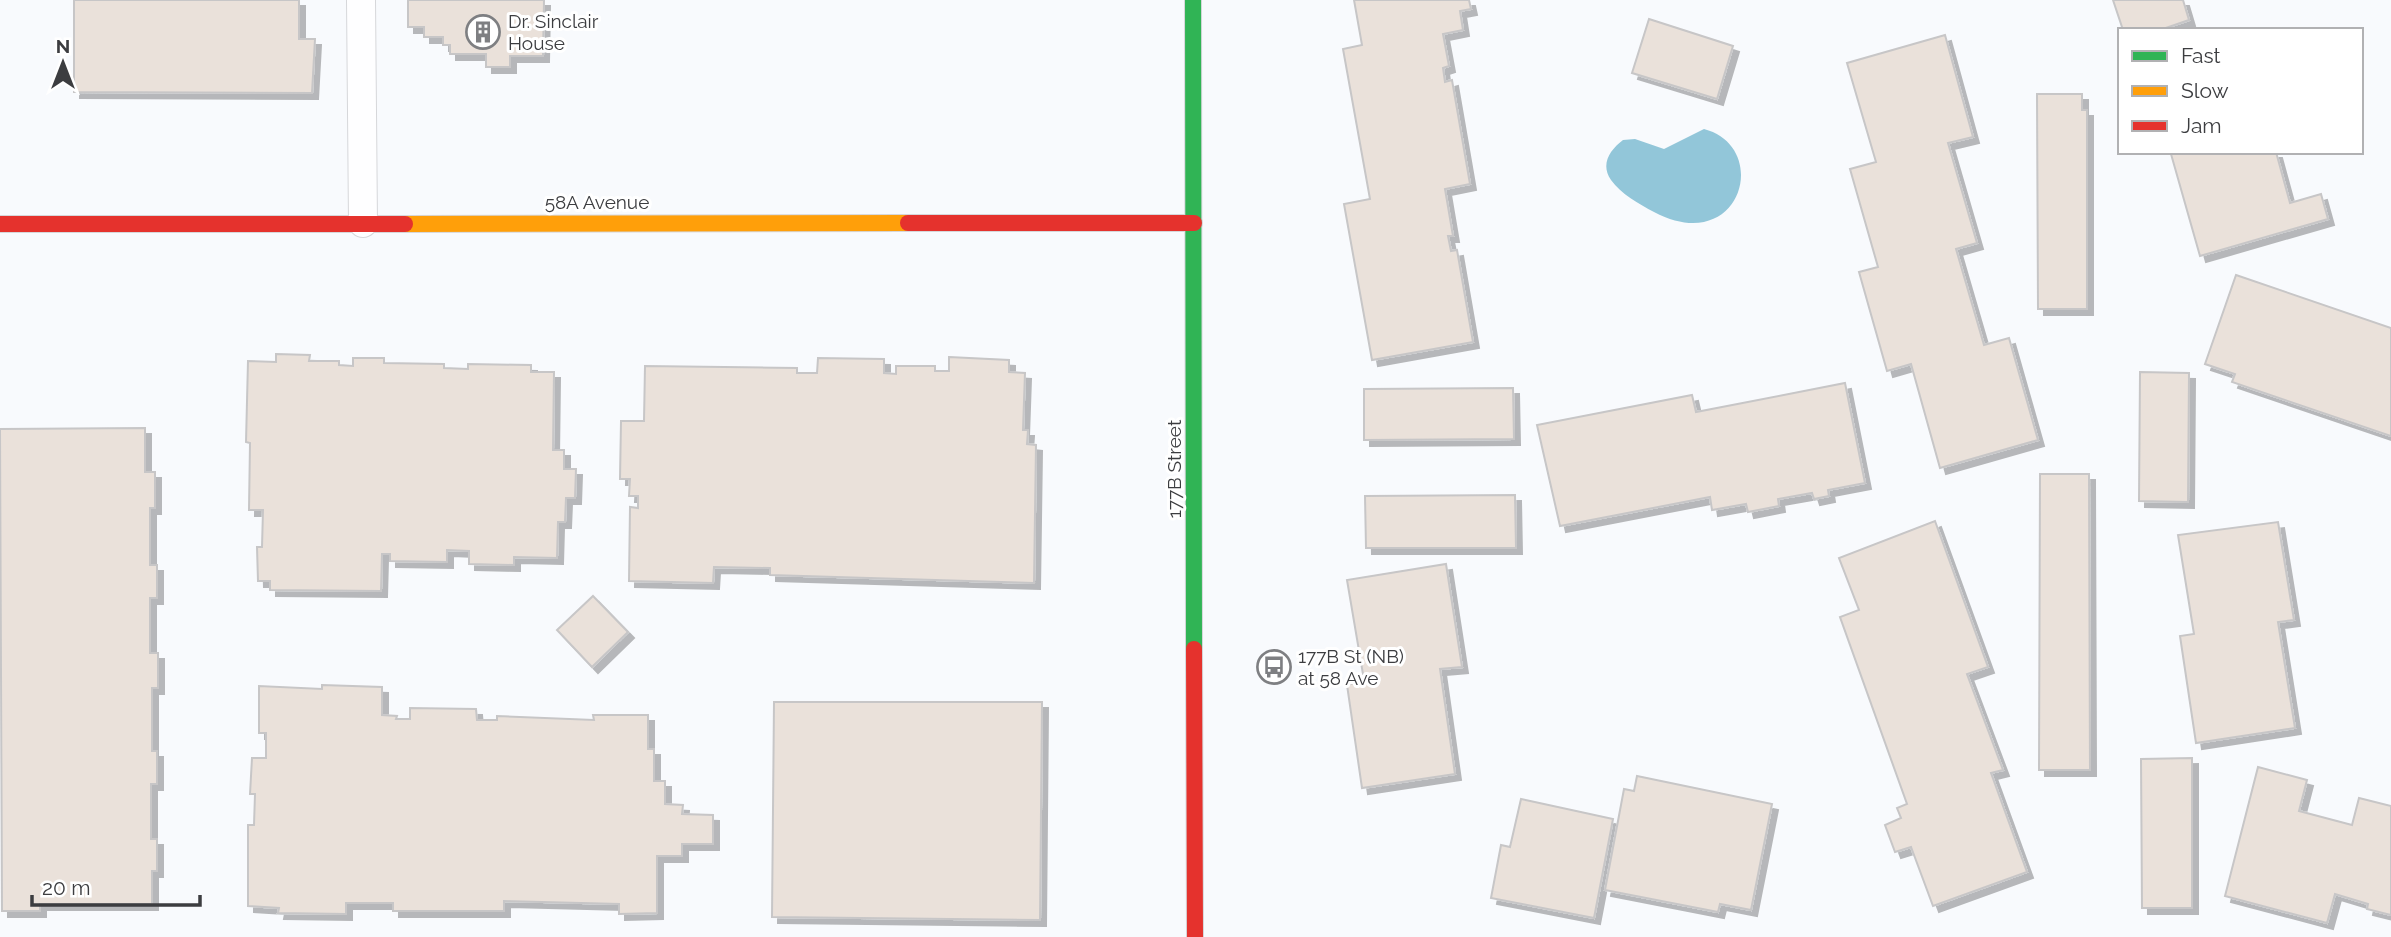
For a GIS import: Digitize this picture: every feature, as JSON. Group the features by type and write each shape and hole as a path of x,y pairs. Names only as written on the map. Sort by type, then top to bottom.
{"street":[{"name":"177B Street","path":"1193,0 1195,937"},
{"name":"58A Avenue","path":"0,224 1194,223"}],"lane":[{"path":"361,0 363,223"}],"water":[{"path":"1704,129 1725,140 1737,156 1741,175 1737,194 1726,211 1708,221 1684,222 1654,212 1625,194 1611,180 1606,168 1608,158 1623,140 1635,139 1664,149"}],"building":[{"path":"74,0 299,0 299,39 315,39 312,93 74,92"},
{"name":"Dr. Sinclair House","path":"408,0 544,0 543,56 510,56 510,67 486,67 486,54 450,54 450,45 443,45 443,37 424,37 424,27 408,27"},
{"path":"1354,0 1469,0 1471,9 1460,11 1463,30 1443,34 1449,66 1443,68 1445,82 1452,80 1470,184 1445,189 1453,236 1448,236 1451,251 1457,250 1473,342 1372,360 1344,204 1370,199 1343,49 1362,45"},
{"path":"2113,0 2183,0 2189,20 2166,28 2122,28"},
{"path":"1649,19 1733,46 1717,99 1632,73"},
{"path":"1945,35 1973,137 1948,143 1977,243 1956,249 1984,345 2009,338 2038,440 1940,468 1911,364 1887,371 1859,272 1878,267 1850,169 1876,162 1847,63"},
{"path":"2037,94 2082,94 2082,110 2087,110 2087,309 2038,309"},
{"path":"2171,154 2277,154 2290,203 2321,194 2328,219 2200,256"},
{"path":"2236,275 2391,328 2391,436 2232,382 2235,374 2205,364"},
{"path":"276,354 310,355 309,361 339,361 339,365 353,366 353,358 384,358 384,363 444,364 444,368 468,369 468,364 531,365 531,372 554,372 553,450 564,450 564,469 576,469 575,498 566,498 565,522 558,522 557,558 514,557 514,565 469,564 469,551 447,550 447,562 390,561 390,554 382,554 381,591 270,590 270,581 258,581 257,547 262,547 263,510 249,510 250,443 246,442 248,361 276,362"},
{"path":"949,357 1009,360 1009,372 1025,373 1023,430 1028,430 1027,444 1036,445 1034,583 770,575 770,568 714,567 713,583 629,581 630,507 638,508 638,496 629,496 630,479 620,479 621,421 644,421 645,366 797,368 797,373 817,373 818,358 884,359 884,373 896,374 896,366 935,366 935,371 949,371"},
{"path":"2140,372 2189,373 2188,502 2139,501"},
{"path":"1845,383 1865,483 1828,490 1829,496 1814,499 1812,493 1778,499 1779,506 1748,512 1746,504 1712,510 1710,497 1560,526 1537,425 1692,395 1696,412"},
{"path":"1513,388 1514,439 1364,440 1364,389"},
{"path":"145,428 145,472 155,472 155,508 150,508 150,565 157,565 157,598 150,598 150,653 158,653 158,688 152,688 152,751 157,751 157,784 151,784 151,839 157,839 157,871 152,871 152,904 40,904 40,911 2,911 0,429"},
{"path":"2040,474 2089,474 2090,770 2039,770"},
{"path":"1515,495 1516,548 1366,548 1365,496"},
{"path":"1935,521 1988,667 1967,674 2003,770 1991,773 2027,872 1933,906 1911,847 1895,852 1885,825 1901,818 1897,808 1907,804 1840,617 1859,610 1839,558"},
{"path":"2278,522 2294,620 2278,622 2295,728 2196,743 2180,636 2194,634 2178,535"},
{"path":"1446,564 1462,667 1440,669 1455,774 1362,788 1347,685 1364,680 1347,580"},
{"path":"593,596 628,632 592,667 557,630"},
{"path":"322,685 382,687 382,715 397,716 396,719 410,719 410,708 476,709 477,720 497,720 497,716 594,720 593,715 648,715 648,749 654,749 654,781 665,781 665,804 683,805 682,814 713,815 713,844 682,844 682,856 657,856 657,913 619,914 619,904 504,901 504,911 393,911 393,903 346,903 346,914 278,913 279,908 248,906 248,825 254,825 255,794 250,794 252,758 266,758 266,733 259,733 259,686 322,689"},
{"path":"774,702 1042,702 1040,920 772,917"},
{"path":"2192,758 2192,908 2142,908 2141,759"},
{"path":"2258,767 2307,780 2299,811 2352,825 2359,798 2391,806 2391,915 2367,909 2368,904 2335,894 2327,923 2225,896"},
{"path":"1637,776 1772,804 1751,910 1720,904 1718,912 1605,890 1624,789 1634,791"},
{"path":"1521,799 1613,819 1594,918 1491,898 1501,845 1510,847"}],"traffic: fast":[{"path":"1193,0 1194,649"}],"traffic: slow":[{"path":"405,224 908,223"}],"traffic: jam":[{"path":"908,223 1194,223"},
{"path":"0,224 405,224"},
{"path":"1194,649 1195,937"}],"place":[{"name":"Dr. Sinclair House","path":"483,32"},
{"name":"177B St (NB) at 58 Ave","path":"1274,667"}]}
